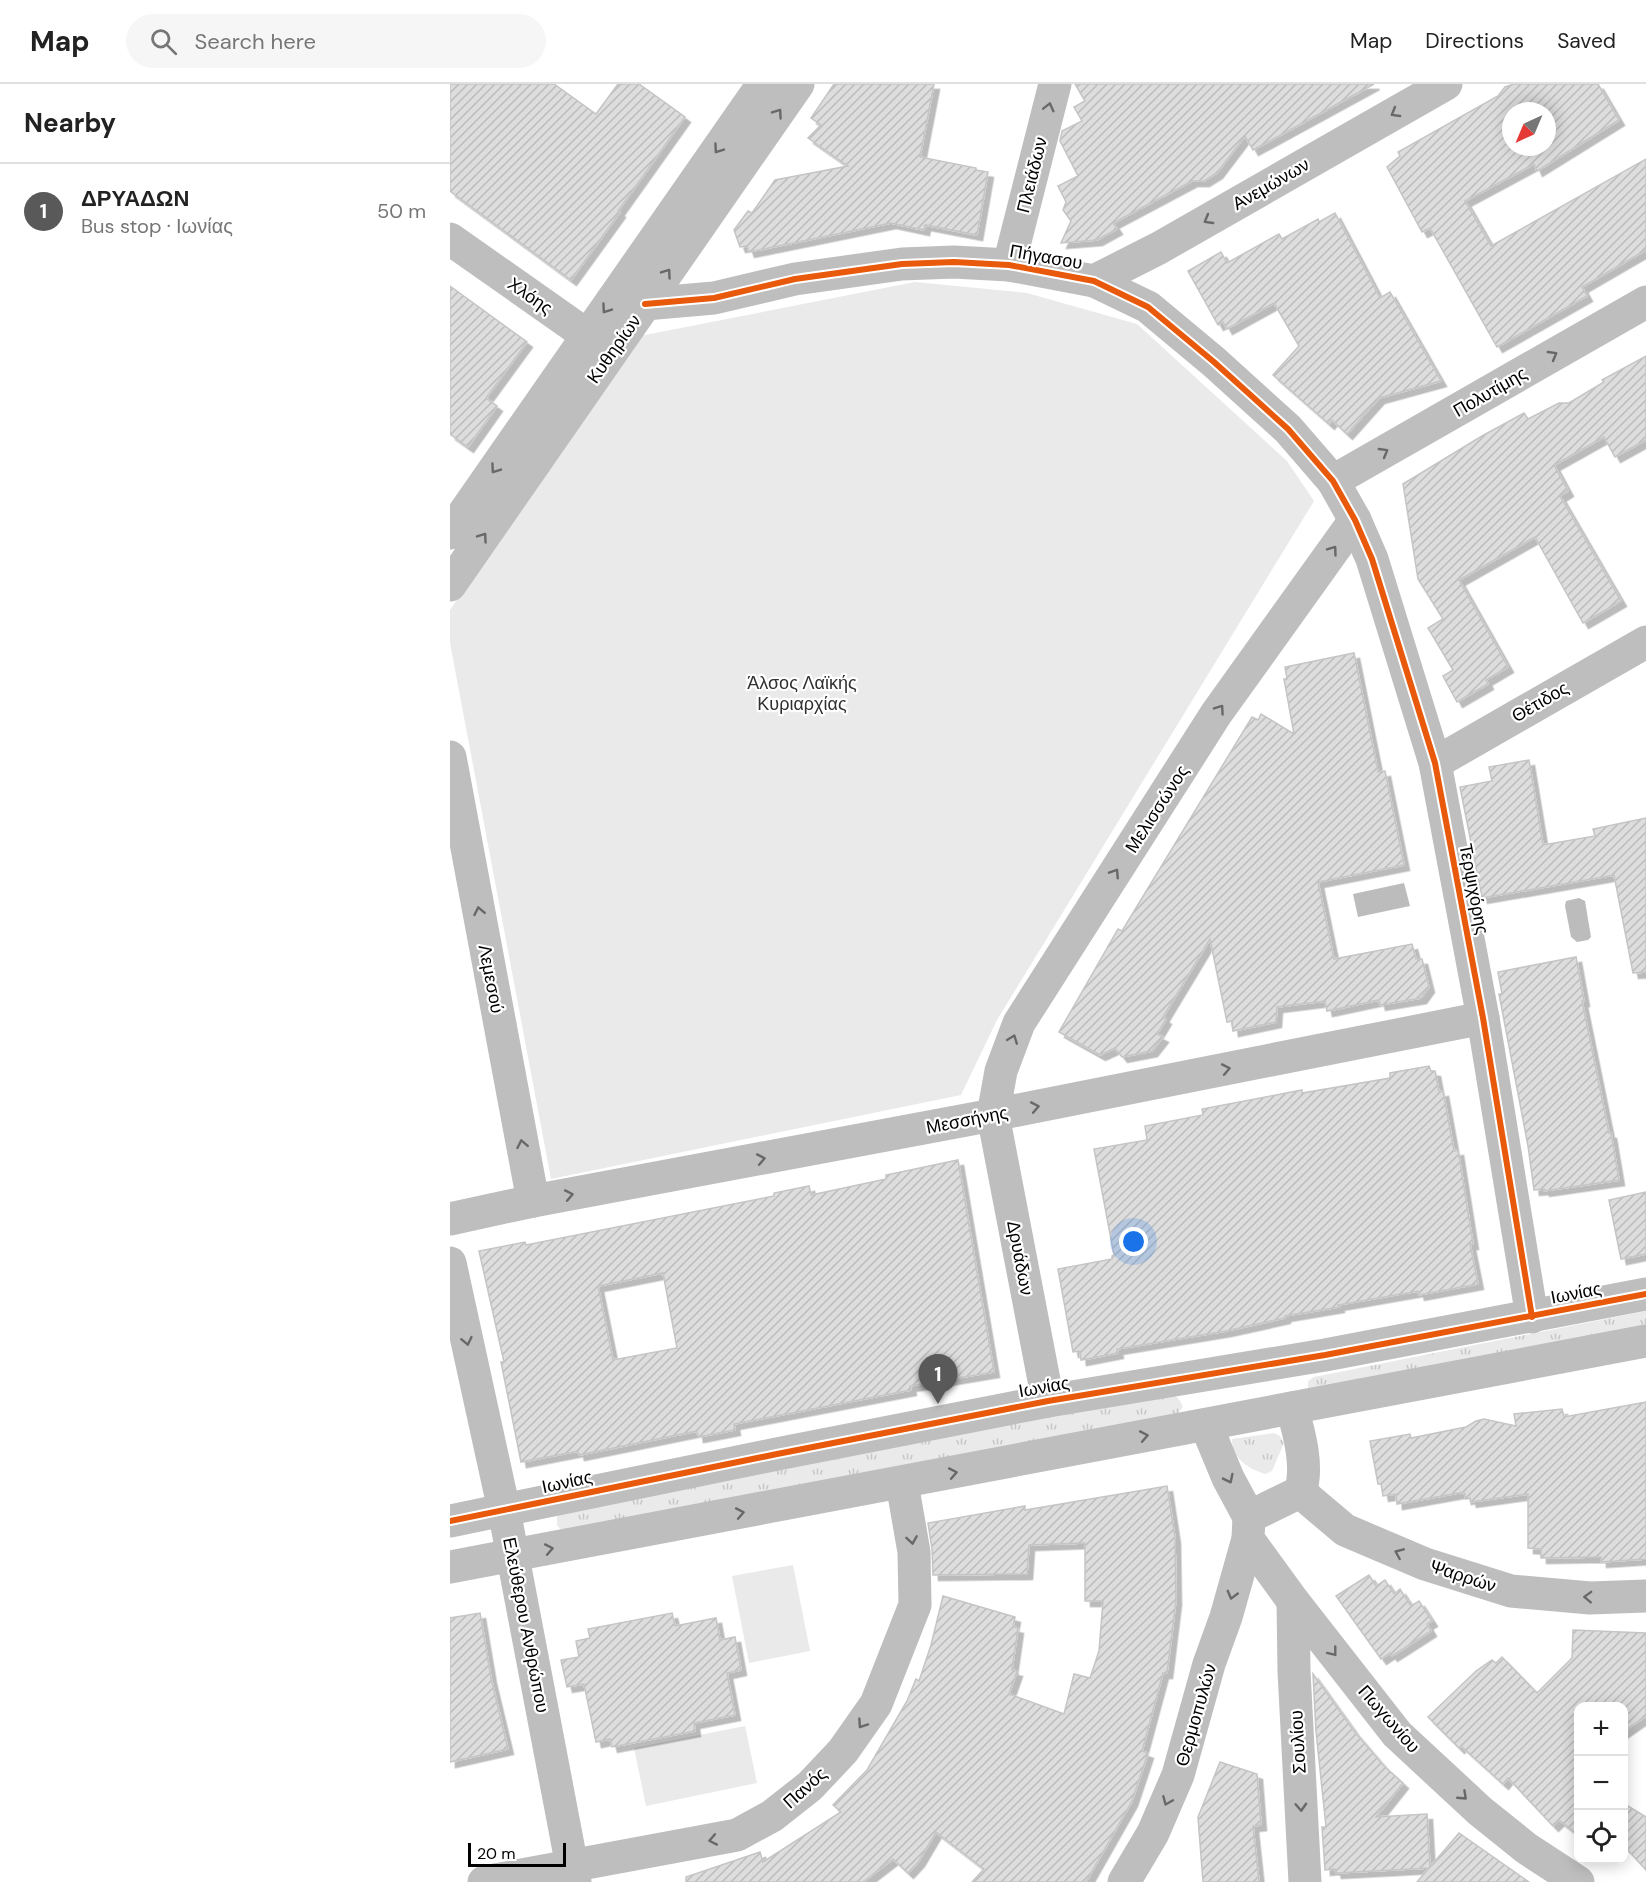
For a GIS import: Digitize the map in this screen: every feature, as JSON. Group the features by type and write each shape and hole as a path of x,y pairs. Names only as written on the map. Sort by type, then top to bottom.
{"street":[{"name":"Κυθηρίων","path":"450,585 763,84"},
{"name":"Κυθηρίων","path":"450,533 599,345 645,304 798,84"},
{"name":"Πλειάδων","path":"1009,265 1055,84"},
{"name":"Ανεμώνων","path":"1094,281 1159,248 1446,84"},
{"name":"Χλόης","path":"450,239 599,345"},
{"name":"Πήγασου","path":"645,304 714,298 795,279 902,264 954,262 1009,265 1094,281 1148,307 1288,429 1333,481"},
{"name":"Πολυτίμης","path":"1333,481 1646,302"},
{"name":"Τερψιχόρης","path":"1333,481 1355,520 1372,559 1435,763 1483,1018 1532,1317"},
{"name":"Μελισσώνος","path":"993,1115 1001,1071 1019,1023 1216,714 1355,520"},
{"name":"Θέτιδος","path":"1435,763 1646,642"},
{"name":"Λεμεσού","path":"450,757 533,1201"},
{"name":"Μεσσήνης","path":"450,1219 533,1201 993,1115 1483,1018"},
{"name":"Δρυάδων","path":"993,1115 1048,1401"},
{"name":"Ελεύθερου Ανθρώπου","path":"450,1263 504,1510 574,1874"},
{"name":"Ιωνίας","path":"450,1521 1048,1401 1336,1353 1646,1294"},
{"path":"450,1568 1646,1341"},
{"path":"1248,1528 1300,1492 1303,1484 1301,1440 1292,1408"},
{"name":"Πωγωνίου","path":"1206,1425 1248,1528 1293,1601 1397,1734 1480,1811 1526,1848 1578,1882"},
{"name":"Πανός","path":"484,1882 574,1874 737,1835 772,1816 810,1786 843,1751 876,1704 915,1605 914,1552 902,1482"},
{"name":"Ψαρρών","path":"1300,1492 1345,1530 1425,1564 1511,1591 1590,1598 1646,1596"},
{"name":"Θερμοπυλών","path":"1124,1882 1153,1833 1178,1775 1209,1664 1226,1617 1248,1528"},
{"name":"Σουλίου","path":"1293,1601 1294,1671 1305,1882"}],"green space":[{"name":"Άλσος Λαϊκής Κυριαρχίας","path":"915,282 1027,293 1137,324 1287,461 1314,501 997,1020 961,1095 551,1179 450,643 450,610 640,336"},
{"path":"1646,1311 1646,1328 1315,1389 1308,1388 1308,1381 1314,1377"},
{"path":"1160,1392 1174,1395 1179,1399 1183,1407 1175,1417 564,1534 557,1525 557,1517 562,1508"},
{"path":"1274,1433 1280,1436 1284,1443 1272,1471 1266,1474 1248,1466 1235,1452 1232,1439"},
{"path":"793,1565 810,1651 749,1663 732,1576"},
{"path":"745,1726 757,1783 646,1806 634,1748"}],"shaded area":[{"path":"1404,883 1410,906 1358,917 1353,894"},
{"path":"1579,898 1585,901 1591,937 1588,940 1577,942 1571,937 1565,906 1566,901"}],"building":[{"path":"450,84 554,84 596,114 618,84 639,84 685,117 571,280 450,191"},
{"path":"834,84 934,84 920,157 988,172 977,235 925,225 924,230 891,223 749,252 747,246 740,247 734,230 748,211 752,213 775,180 848,166 808,138 821,125 811,118"},
{"path":"1075,84 1374,84 1253,150 1245,136 1217,173 1204,181 1192,181 1113,223 1117,229 1097,240 1061,243 1071,221 1063,210 1066,202 1058,186 1078,176 1060,141 1062,131 1082,121 1074,107 1085,101"},
{"path":"1514,84 1598,84 1619,120 1537,171 1534,164 1465,201 1491,246 1646,159 1646,250 1582,287 1587,296 1497,347 1430,228 1422,232 1387,167 1400,156 1398,152 1498,96 1505,87"},
{"path":"1335,213 1380,298 1390,292 1441,381 1379,398 1347,434 1332,420 1329,424 1273,375 1299,346 1274,303 1227,329 1223,322 1218,325 1188,271 1221,252 1227,263 1279,234 1282,239 1318,219 1319,222"},
{"path":"450,286 527,342 486,398 497,406 468,447 450,434"},
{"path":"1646,356 1646,440 1615,457 1604,437 1554,465 1568,491 1560,496 1621,601 1583,623 1535,537 1459,580 1508,667 1486,680 1488,684 1457,702 1443,676 1453,670 1428,628 1443,619 1418,579 1403,484 1524,413 1528,419 1559,403 1569,403 1604,382 1602,380"},
{"path":"1354,653 1378,772 1385,771 1404,865 1318,882 1334,959 1412,944 1416,959 1422,959 1429,987 1421,998 1380,1005 1379,1000 1327,1011 1325,1001 1277,1007 1276,1022 1233,1031 1232,1021 1227,1022 1210,939 1163,1017 1166,1019 1157,1034 1163,1037 1152,1051 1122,1057 1115,1048 1100,1055 1059,1032 1118,929 1122,931 1252,717 1258,720 1261,714 1294,734 1284,679 1287,679 1285,667"},
{"path":"1529,760 1543,845 1595,836 1593,829 1646,818 1646,972 1633,973 1614,875 1482,898 1460,787 1492,781 1489,767"},
{"path":"1576,957 1584,1001 1582,1001 1619,1180 1544,1191 1544,1189 1534,1190 1528,1146 1499,994 1502,994 1498,972"},
{"path":"1429,1066 1431,1071 1435,1071 1439,1092 1443,1091 1454,1151 1458,1150 1473,1244 1470,1244 1478,1284 1419,1295 1418,1291 1338,1305 1339,1307 1285,1316 1285,1318 1226,1331 1117,1349 1118,1353 1081,1360 1080,1351 1073,1352 1058,1269 1112,1259 1114,1255 1094,1149 1147,1140 1145,1126 1203,1115 1202,1109 1302,1090 1302,1093 1390,1078 1390,1073"},
{"path":"958,1160 994,1372 910,1386 911,1390 734,1424 735,1430 698,1437 697,1431 579,1455 578,1451 521,1462 501,1362 504,1362 479,1251 525,1242 526,1245 774,1196 774,1193 809,1186 811,1195 886,1179 886,1175","holes":["663,1273 677,1348 613,1360 598,1286"]},
{"path":"1646,1192 1646,1254 1621,1259 1609,1200"},
{"path":"1646,1402 1646,1559 1601,1562 1601,1557 1541,1558 1541,1549 1528,1548 1528,1494 1471,1502 1470,1498 1466,1499 1464,1492 1397,1504 1396,1494 1383,1496 1381,1484 1378,1484 1370,1441 1410,1434 1411,1438 1466,1427 1484,1419 1516,1426 1514,1414 1562,1409 1564,1417"},
{"path":"1167,1486 1175,1538 1176,1600 1167,1673 1163,1673 1142,1751 1148,1753 1132,1801 1086,1882 972,1882 984,1869 936,1832 919,1861 908,1873 893,1859 863,1882 686,1882 686,1877 760,1852 763,1862 841,1812 833,1805 867,1770 907,1701 916,1679 919,1681 943,1596 1015,1617 1013,1627 1018,1628 1012,1670 1017,1671 1009,1694 1064,1714 1074,1674 1090,1678 1099,1651 1103,1601 1085,1601 1085,1543 1029,1545 1027,1574 933,1575 928,1523 1025,1506 1025,1510"},
{"path":"1369,1575 1376,1586 1385,1580 1394,1594 1400,1589 1411,1606 1419,1601 1432,1621 1427,1624 1431,1631 1392,1656 1390,1653 1381,1659 1336,1596"},
{"path":"480,1613 491,1678 508,1749 450,1762 450,1618"},
{"path":"672,1613 675,1626 716,1618 720,1640 735,1637 741,1670 727,1673 735,1715 694,1723 695,1731 612,1747 610,1739 596,1742 584,1684 567,1687 561,1660 579,1657 576,1641 590,1638 588,1629"},
{"path":"1573,1630 1646,1633 1646,1716 1628,1729 1628,1702 1574,1702 1574,1832 1559,1820 1553,1826 1508,1778 1503,1784 1461,1746 1459,1748 1428,1717 1476,1671 1492,1660 1496,1663 1502,1657 1537,1693 1572,1658"},
{"path":"1313,1674 1354,1731 1384,1766 1403,1783 1376,1817 1427,1814 1430,1867 1459,1833 1529,1882 1417,1882 1429,1868 1336,1873 1335,1869 1325,1870 1322,1827 1326,1827 1316,1731"},
{"path":"1220,1762 1257,1774 1261,1825 1253,1826 1259,1882 1203,1882 1198,1817"},
{"path":"1628,1806 1646,1817 1646,1870 1628,1850"}],"cycle path":[{"path":"645,304 714,298 795,279 902,264 954,262 1009,265 1094,281 1148,307 1214,362 1288,429 1333,481 1355,520 1372,559 1435,763 1483,1018 1532,1317"},
{"path":"450,1521 1048,1401 1325,1355 1646,1294"}],"place":[{"name":"ΔΡΥΑΔΩΝ","path":"938,1404"}]}
